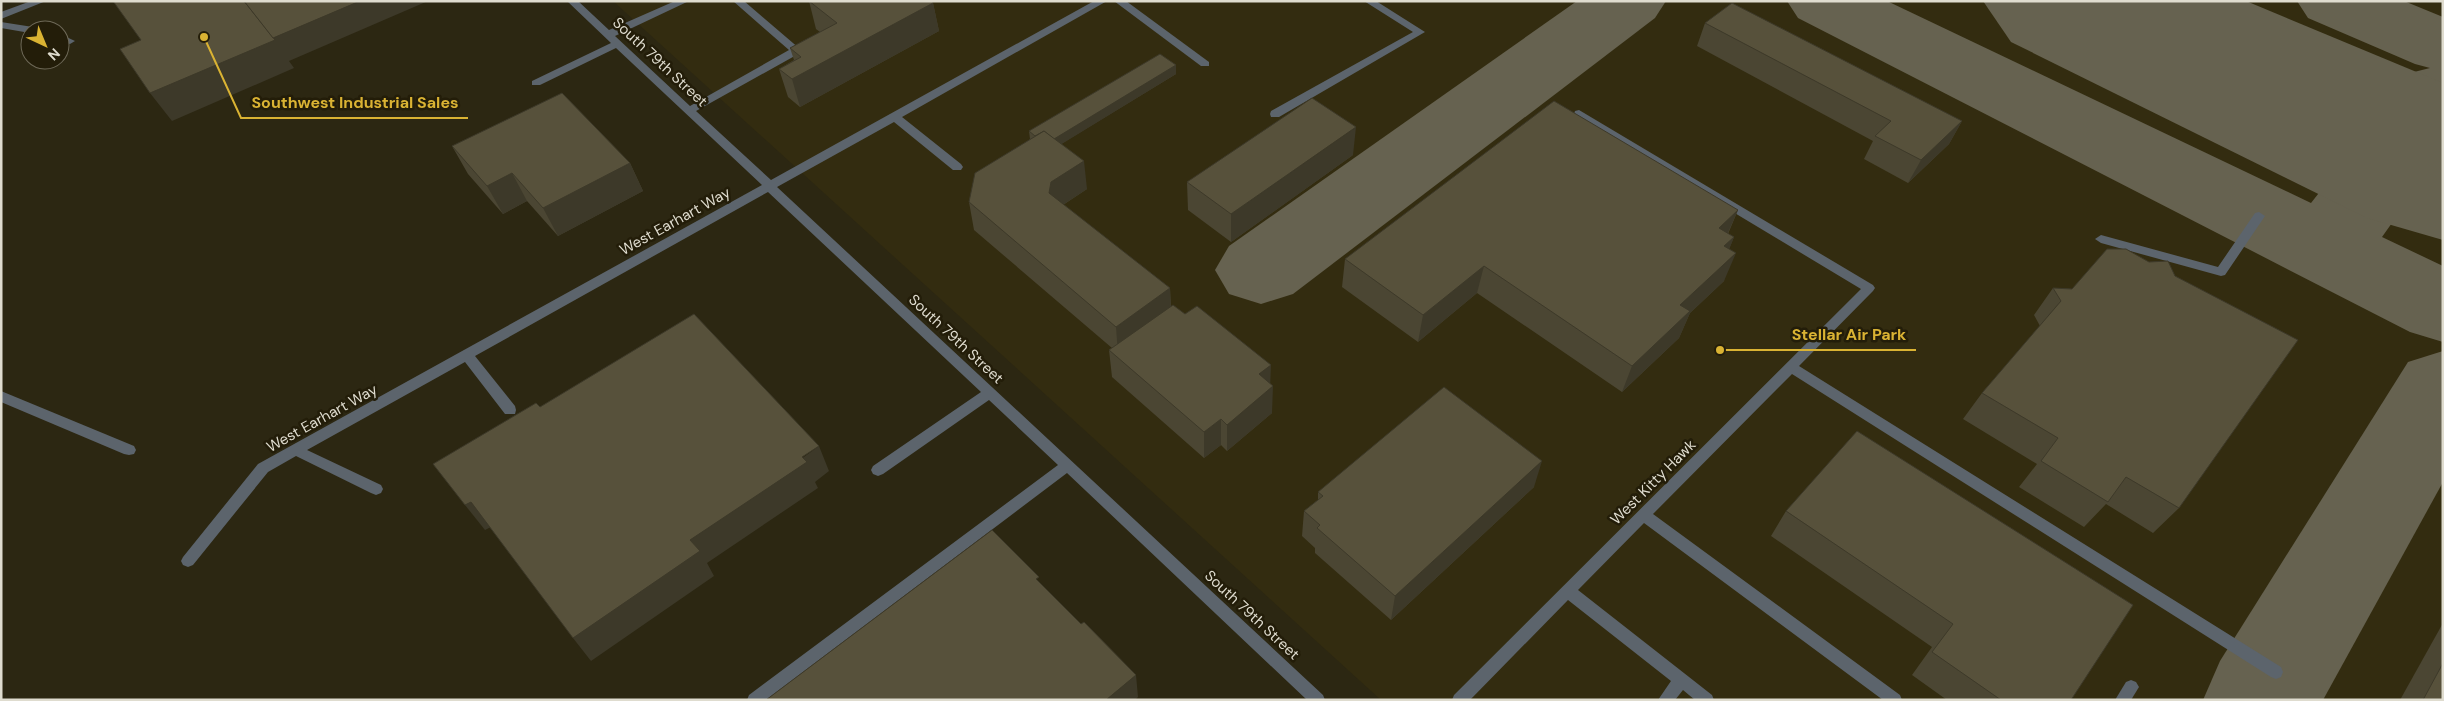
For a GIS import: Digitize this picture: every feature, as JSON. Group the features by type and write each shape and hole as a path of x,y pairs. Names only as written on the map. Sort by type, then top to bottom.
{"street":[{"path":"1,16 41,1"},
{"name":"South 79th Street","path":"572,1 1318,700"},
{"path":"536,83 612,39 684,1"},
{"path":"689,111 796,50 738,1"},
{"name":"West Earhart Way","path":"188,561 263,468 1102,1"},
{"path":"1119,1 1205,64"},
{"path":"1275,114 1420,32 1369,1"},
{"path":"1,25 20,28"},
{"name":"West Kitty Hawk","path":"1459,700 1869,288 1579,114"},
{"path":"895,116 957,168"},
{"path":"2101,239 2221,272 2259,216"},
{"path":"467,355 510,410"},
{"path":"1791,367 2276,672"},
{"path":"878,470 990,393"},
{"path":"1,396 129,450"},
{"path":"295,450 376,489"},
{"path":"754,700 1068,465"},
{"path":"1644,515 1895,700"},
{"path":"1568,591 1707,700"},
{"path":"1665,700 1682,680"},
{"path":"2122,700 2131,687"}],"shaded area":[{"path":"613,1 2443,1 2443,700 1381,700"}],"building":[{"path":"113,1 244,1 275,40 150,93 120,49 141,40"},
{"path":"244,1 360,1 273,38"},
{"path":"809,1 931,1 933,3 792,79 779,69 801,57 790,48 837,23"},
{"path":"1732,3 1962,121 1921,160 1875,136 1891,121 1705,23"},
{"path":"1160,54 1176,65 1054,139 1044,131 1035,136 1029,131"},
{"path":"562,93 630,163 543,208 512,173 487,186 452,146"},
{"path":"1312,98 1356,127 1231,214 1187,182"},
{"path":"1554,101 1738,210 1719,228 1734,237 1724,246 1736,253 1680,305 1690,311 1632,366 1484,266 1423,315 1345,259"},
{"path":"1044,131 1084,161 1051,182 1049,193 1170,288 1116,327 969,202 975,173"},
{"path":"2107,249 2126,249 2149,262 2168,261 2175,276 2298,340 2179,508 2126,477 2108,502 2041,461 2058,438 1982,393 2061,301 2053,288 2072,289"},
{"path":"1173,305 1185,314 1197,306 1271,365 1259,374 1273,386 1227,425 1221,419 1204,432 1109,350"},
{"path":"694,314 819,446 802,457 807,462 690,540 700,551 573,638 471,502 465,505 433,464 536,403 540,407"},
{"path":"1444,387 1542,461 1395,596 1317,528 1320,525 1304,511 1323,496 1318,492"},
{"path":"1857,431 2133,605 2071,700 2001,700 1932,652 1953,624 1786,511"},
{"path":"992,530 1039,577 1036,579 1081,624 1084,622 1136,675 1106,700 766,700"},
{"path":"2443,663 2443,700 2423,700"}],"taxiway":[{"path":"1261,270 1628,1"},
{"path":"1825,1 2325,249"},
{"path":"2335,1 2443,46"},
{"path":"2325,249 2443,91"},
{"path":"2325,249 2443,307"},
{"path":"2261,700 2443,390"}],"runway":[{"path":"2078,1 2443,166"}],"place":[{"name":"Southwest Industrial Sales","path":"204,37"},
{"name":"Stellar Air Park","path":"1720,350"}]}
